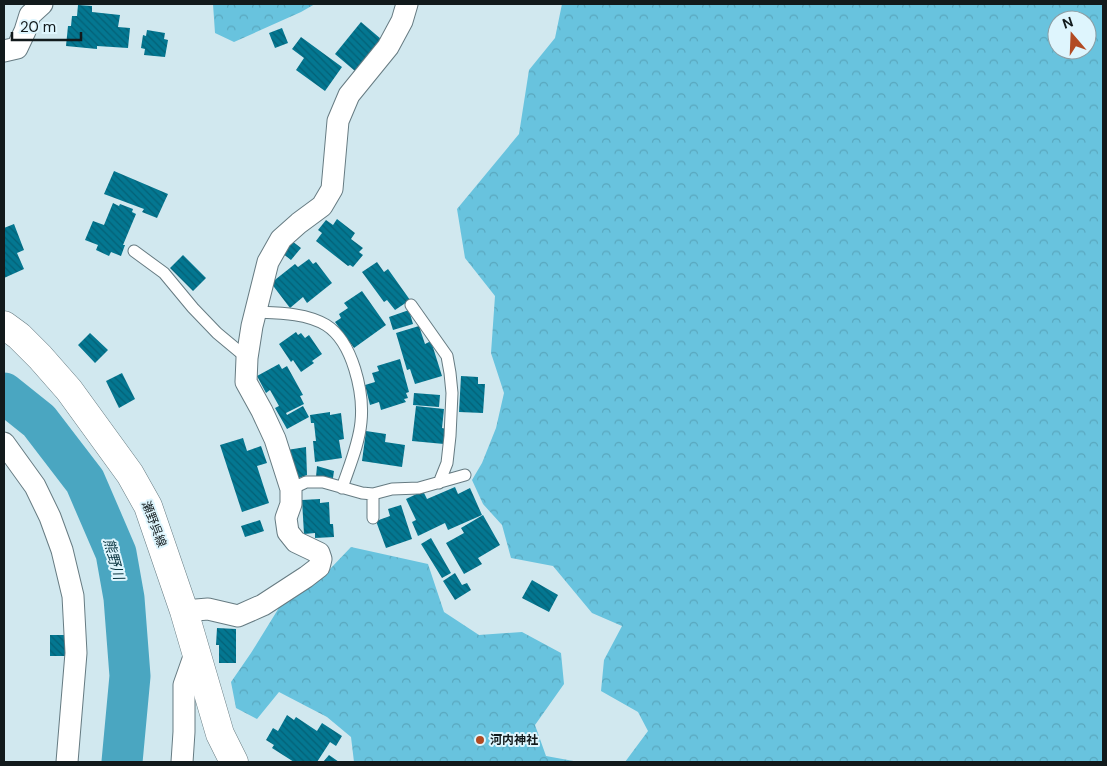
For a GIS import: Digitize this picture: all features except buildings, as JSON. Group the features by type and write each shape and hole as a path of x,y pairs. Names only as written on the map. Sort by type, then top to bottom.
{"main road":[{"name":"瀬野呉線","path":"4,325 19,336 69,390 130,474 148,506 184,610 220,734 234,762"}],"street":[{"path":"4,51 17,48 25,32 30,15 42,4"},
{"path":"184,610 208,609 238,616 263,605 306,577 318,567 321,559 319,553 296,542 288,532 286,518 291,504 291,489 275,439 246,382 247,358 268,262 281,239 322,206 332,189 338,122 349,96 388,47 402,21 407,4"},
{"path":"4,442 36,486 50,517 62,550 73,596 76,653 67,762"},
{"path":"182,762 184,685 196,651"}],"lane":[{"path":"134,252 164,273 211,327 247,358"},
{"path":"411,305 446,356 450,373 452,393 450,436 446,463 439,483"},
{"path":"256,312 302,317 327,326 340,338 351,358 359,387 361,422 342,488"},
{"path":"291,489 306,482 324,482 362,493 373,494 392,489 419,488 465,475"},
{"path":"373,494 373,518"}],"green space":[{"path":"213,4 315,4 234,42 215,33"},
{"path":"562,4 1103,4 1103,762 625,762 648,731 638,712 601,691 604,660 622,626 592,613 553,566 511,558 502,525 483,504 472,480 482,463 496,428 504,393 491,353 495,296 465,258 457,209 519,134 529,70 555,38"},
{"path":"351,547 428,564 444,612 479,635 522,632 561,653 564,684 535,725 546,756 579,762 354,762 351,737 327,717 279,692 257,719 236,708 231,682 285,598 330,569"}],"waterway":[{"name":"熊野川","path":"4,393 39,421 85,481 116,553 124,598 130,676 122,762"}],"place":[{"name":"河内神社","path":"480,740"}]}
